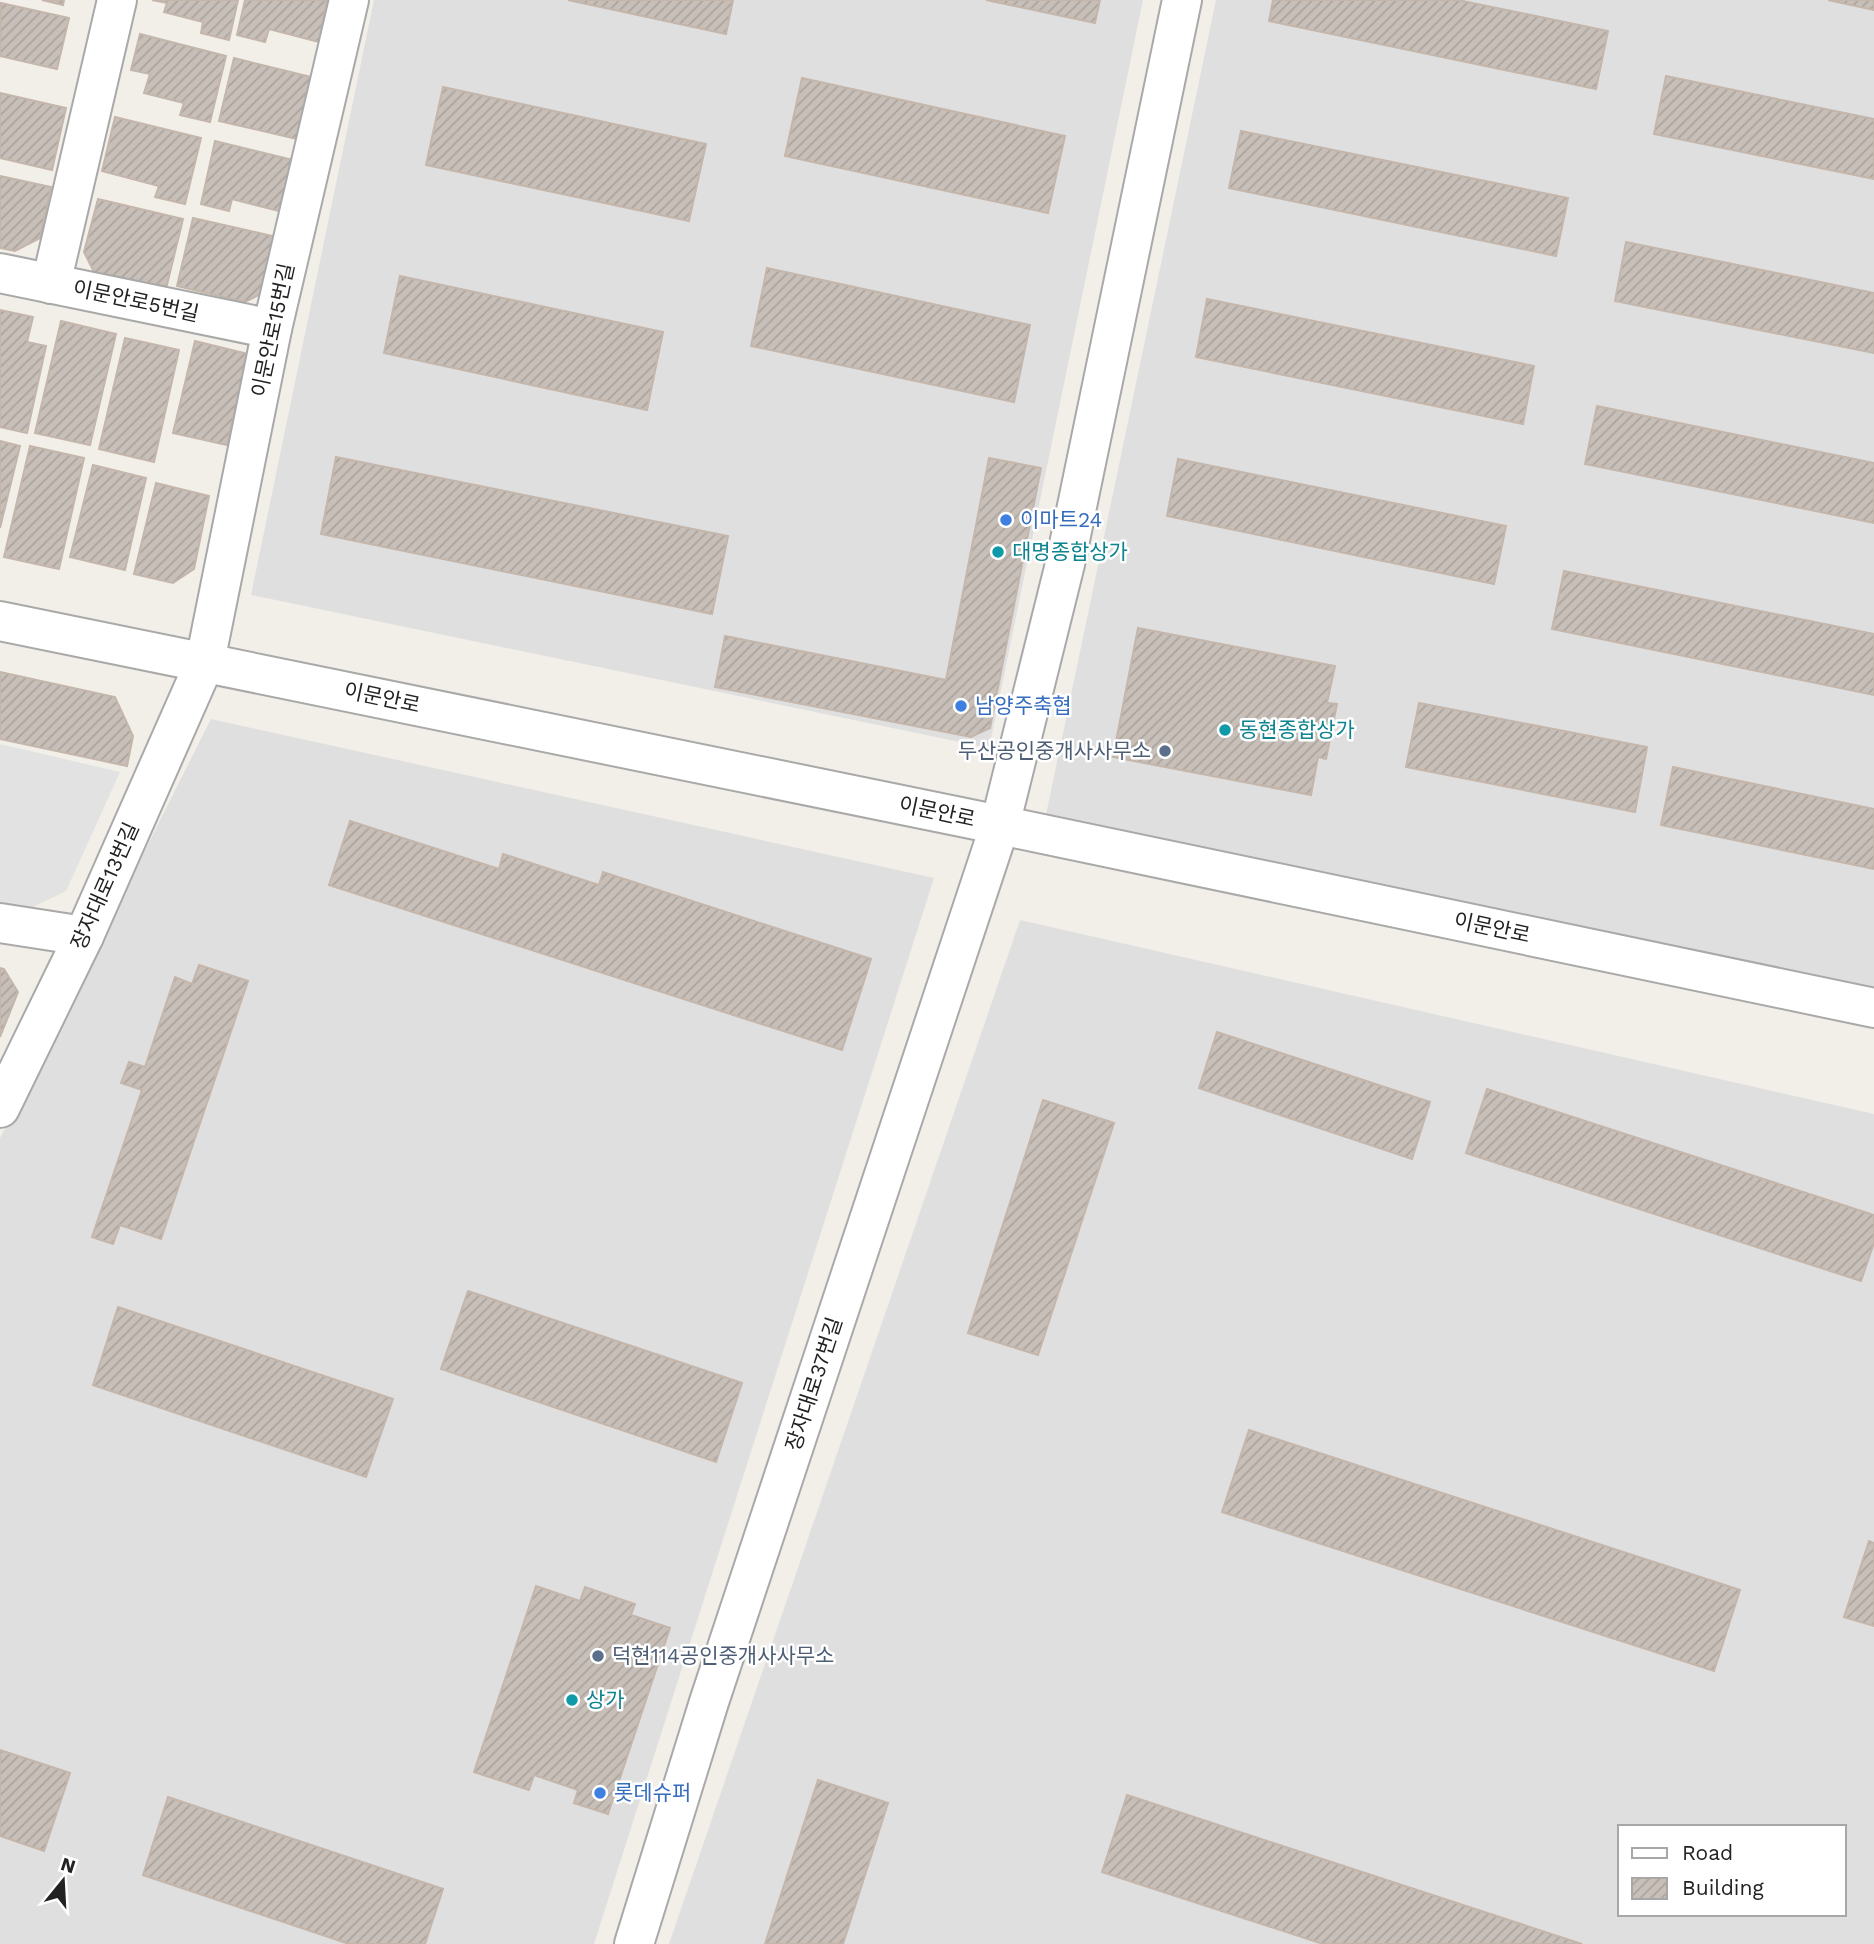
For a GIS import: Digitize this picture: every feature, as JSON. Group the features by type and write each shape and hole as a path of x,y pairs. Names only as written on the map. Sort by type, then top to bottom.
{"street":[{"path":"51,284 117,0"},
{"name":"이문안로15번길","path":"205,662 272,329 349,0"},
{"name":"장자대로37번길","path":"634,1944 726,1651 1000,825 1065,564 1182,0"},
{"name":"이문안로5번길","path":"0,273 272,329"},
{"name":"이문안로","path":"0,621 1000,825 1874,1008"},
{"name":"장자대로13번길","path":"0,1108 84,936 205,662"},
{"path":"0,923 84,936"}],"shaded area":[{"path":"374,0 1143,0 989,748 251,595"},
{"path":"1216,0 1874,0 1874,1008 1042,834"},
{"path":"211,719 934,878 594,1944 0,1944 0,1138"},
{"path":"0,744 120,772 66,891 31,908 0,902"},
{"path":"1020,920 1874,1114 1874,1944 669,1944"}],"building":[{"path":"42,0 64,0 63,5"},
{"path":"152,0 238,0 229,40 201,33 203,22 164,12 167,3"},
{"path":"245,0 327,0 319,42 269,29 265,42 237,35"},
{"path":"568,0 733,0 726,34"},
{"path":"986,0 1100,0 1095,23"},
{"path":"1273,0 1458,0 1608,31 1596,89 1269,21"},
{"path":"1828,0 1874,0 1874,10"},
{"path":"1,3 69,18 57,69 0,56"},
{"path":"140,34 226,56 210,122 180,115 184,103 144,93 150,74 131,70"},
{"path":"234,58 311,77 297,139 219,121"},
{"path":"1666,76 1874,119 1874,179 1654,134"},
{"path":"802,78 1065,136 1048,213 785,156"},
{"path":"443,87 706,144 689,221 426,165"},
{"path":"0,93 66,108 52,170 0,158"},
{"path":"115,117 201,138 185,204 155,197 159,186 102,171"},
{"path":"1241,131 1568,198 1556,256 1229,188"},
{"path":"215,141 293,160 283,212 232,199 229,211 201,204"},
{"path":"0,176 51,187 40,238 15,251 0,248"},
{"path":"98,199 183,219 165,293 96,276 84,252"},
{"path":"193,218 281,238 270,289 245,302 177,286"},
{"path":"1626,242 1874,293 1874,353 1615,301"},
{"path":"767,268 1030,325 1014,402 751,346"},
{"path":"400,276 663,332 647,410 384,353"},
{"path":"1207,299 1534,366 1523,424 1196,357"},
{"path":"0,310 33,317 27,342 46,346 27,433 0,427"},
{"path":"61,321 116,334 90,445 35,433"},
{"path":"125,338 179,350 154,462 99,449"},
{"path":"195,341 248,354 227,445 173,433"},
{"path":"1597,406 1874,463 1874,523 1585,464"},
{"path":"0,441 20,446 0,528"},
{"path":"30,446 84,458 59,569 4,557"},
{"path":"336,457 728,536 712,614 321,534"},
{"name":"대명종합상가","path":"989,458 1041,468 990,728 971,737 715,687 725,636 946,680"},
{"path":"1178,459 1506,526 1494,584 1167,516"},
{"path":"93,465 146,478 125,570 70,557"},
{"path":"156,483 209,496 194,569 173,583 134,574"},
{"path":"1564,571 1874,634 1874,695 1552,629"},
{"name":"동현종합상가","path":"1138,628 1335,666 1327,703 1337,704 1326,759 1318,757 1311,795 1113,757"},
{"path":"0,672 115,697 133,736 127,766 0,739"},
{"path":"1419,703 1647,747 1635,812 1406,767"},
{"path":"1673,767 1874,809 1874,869 1661,825"},
{"path":"350,821 499,869 503,854 599,885 603,872 871,959 842,1050 329,885"},
{"path":"199,965 248,981 161,1239 120,1225 113,1244 92,1237 142,1090 121,1083 129,1062 145,1067 175,977 192,984"},
{"path":"0,968 4,969 18,992 0,1037"},
{"path":"1217,1032 1430,1102 1412,1159 1199,1088"},
{"path":"1487,1089 1874,1215 1874,1243 1861,1281 1466,1153"},
{"path":"1043,1100 1114,1123 1038,1355 968,1333"},
{"path":"468,1291 742,1383 716,1462 441,1369"},
{"path":"118,1307 393,1399 366,1477 93,1385"},
{"path":"1249,1430 1740,1590 1714,1671 1222,1512"},
{"path":"1869,1541 1874,1543 1874,1626 1844,1617"},
{"name":"상가","path":"536,1586 580,1601 585,1587 635,1604 631,1615 670,1628 608,1814 574,1803 578,1790 534,1775 529,1790 474,1772"},
{"path":"0,1750 70,1773 44,1851 0,1836"},
{"path":"818,1780 888,1803 843,1944 765,1944"},
{"path":"1127,1795 1582,1944 1323,1944 1102,1872"},
{"path":"168,1797 443,1889 425,1944 349,1944 143,1875"}],"place":[{"name":"이마트24","path":"1006,520"},
{"name":"대명종합상가","path":"998,552"},
{"name":"남양주축협","path":"961,706"},
{"name":"동현종합상가","path":"1225,730"},
{"name":"두산공인중개사사무소","path":"1165,751"},
{"name":"덕현114공인중개사사무소","path":"598,1656"},
{"name":"상가","path":"572,1700"},
{"name":"롯데슈퍼","path":"600,1793"}]}
